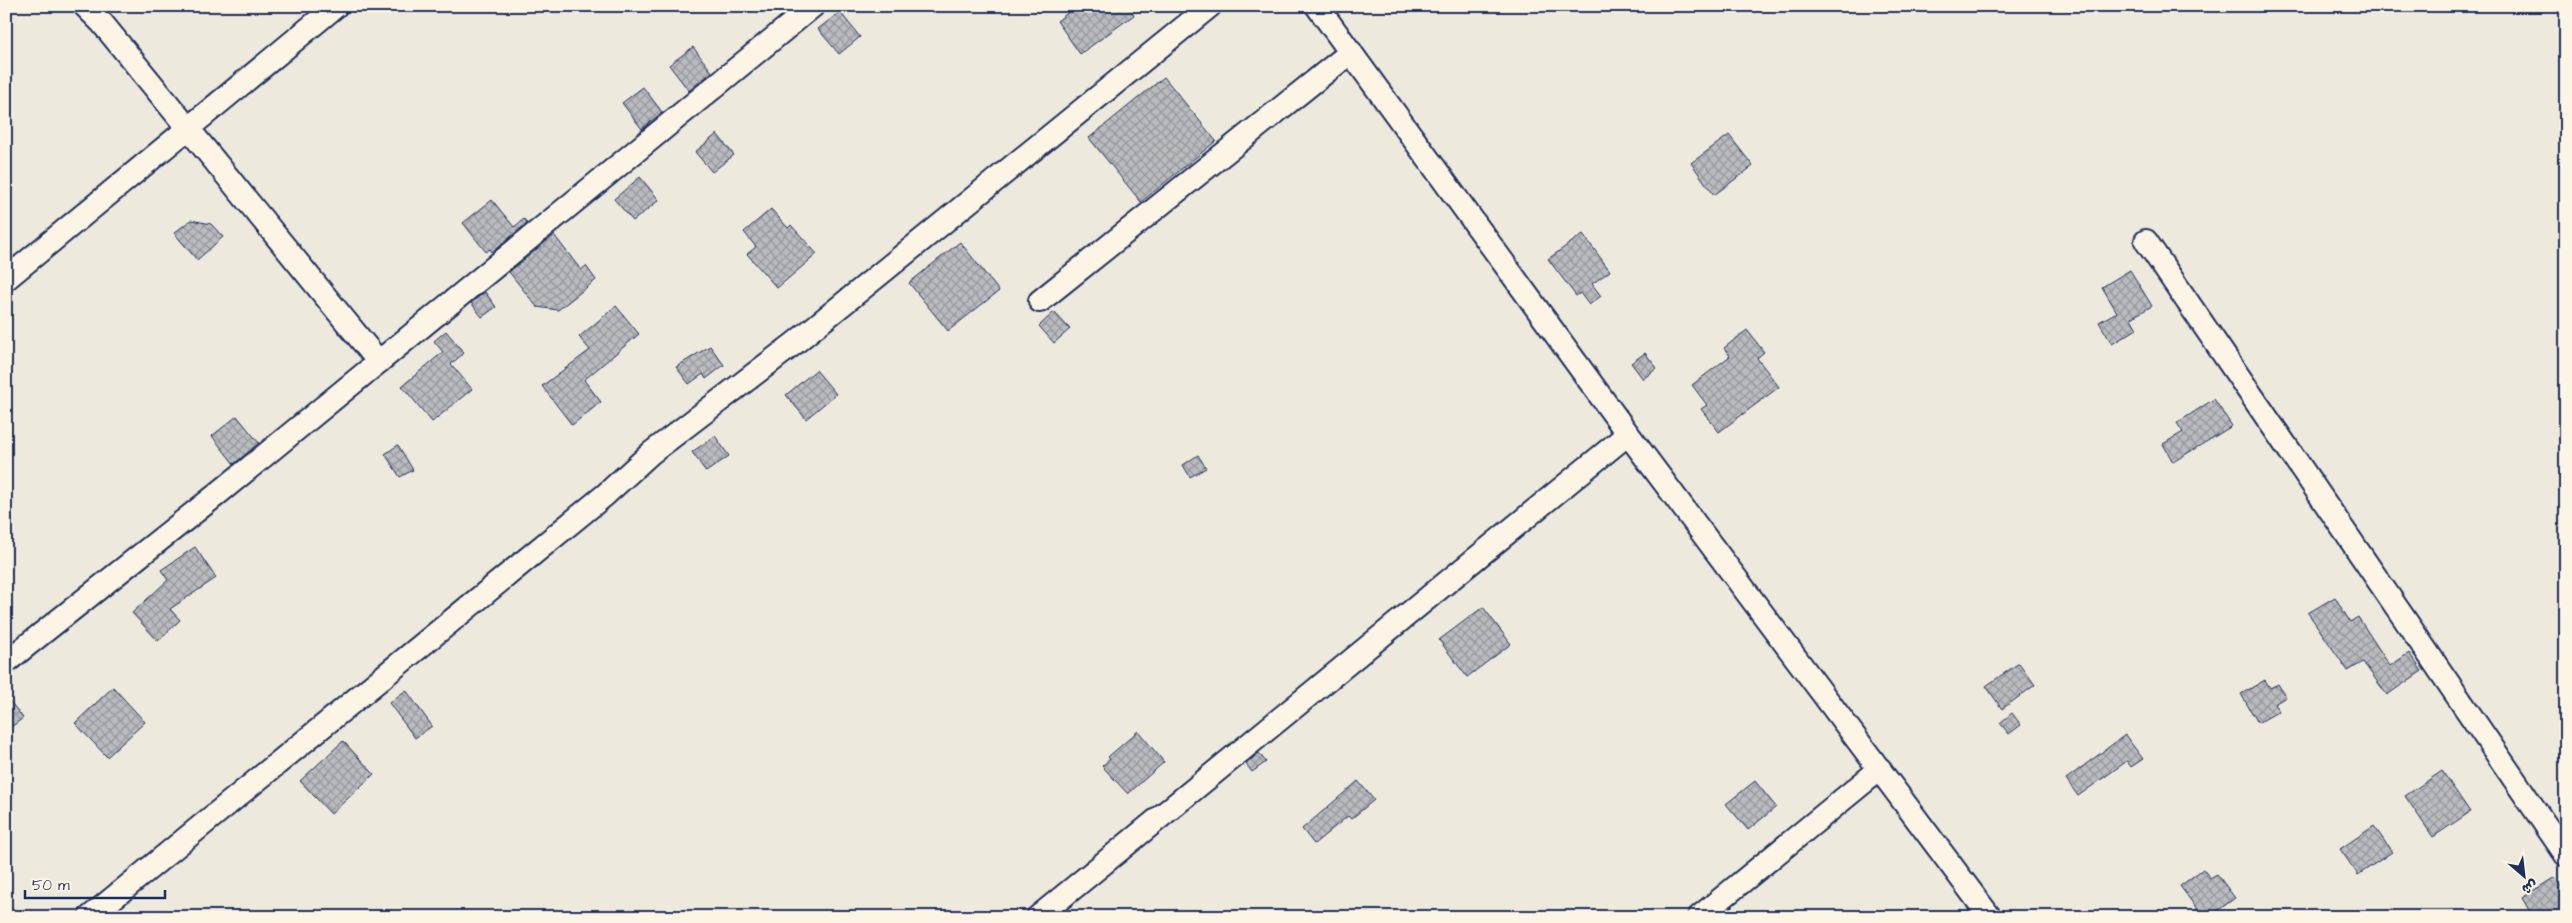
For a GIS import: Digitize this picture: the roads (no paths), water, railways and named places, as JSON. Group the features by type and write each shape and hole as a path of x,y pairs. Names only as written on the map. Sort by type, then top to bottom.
{"street":[{"path":"85,6 102,23 378,362"},
{"path":"6,279 336,6"},
{"path":"6,662 378,362 813,6"},
{"path":"90,917 605,495 651,453 795,343 1210,6"},
{"path":"1317,6 1628,434 1990,917"},
{"path":"1040,300 1351,52"},
{"path":"2146,241 2566,855"},
{"path":"1038,917 1628,434"},
{"path":"1699,917 1880,769"}]}
